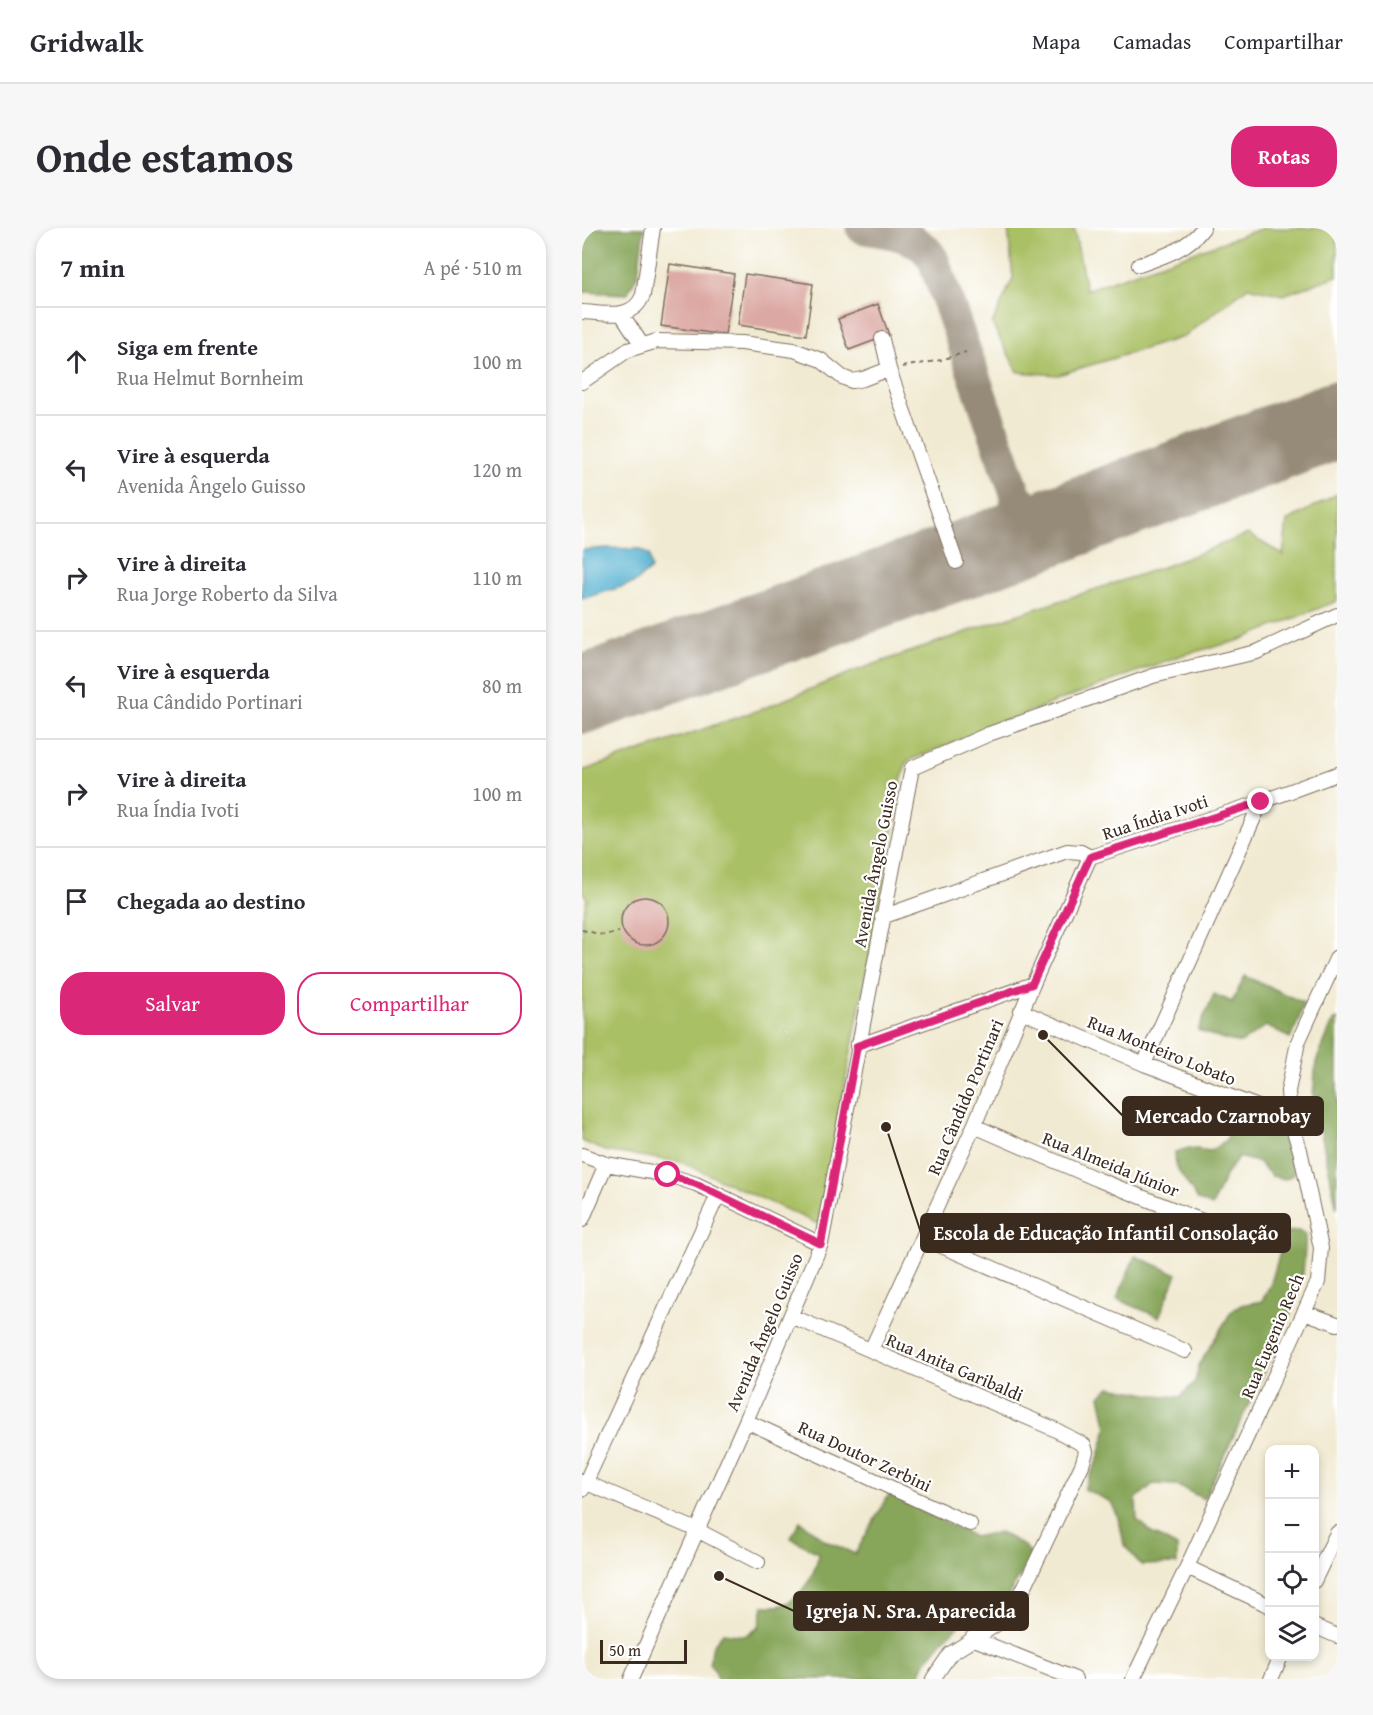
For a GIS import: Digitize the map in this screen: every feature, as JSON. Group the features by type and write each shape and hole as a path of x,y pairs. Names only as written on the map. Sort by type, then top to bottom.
{"street":[{"path":"582,312 629,312 639,304 643,295 653,228"},
{"path":"1139,265 1174,252 1197,236 1203,228"},
{"path":"621,313 642,345"},
{"path":"882,339 889,369 956,562"},
{"path":"582,382 628,350 657,341 742,343 794,350 821,360 852,381 889,369"},
{"name":"Avenida Ângelo Guisso","path":"631,1679 746,1421 821,1244 857,1046 912,768 989,734 1154,676 1257,652 1337,615"},
{"name":"Rua Índia Ivoti","path":"882,918 1067,851 1081,852 1090,857 1261,802 1337,774"},
{"path":"1144,1064 1261,802"},
{"name":"Rua Cândido Portinari","path":"871,1350 974,1126 1032,984 1090,857"},
{"name":"Rua Eugenio Rech","path":"1133,1679 1318,1282 1321,1248 1300,1150 1290,1119 1287,1091 1298,1042 1337,957"},
{"path":"857,1046 1032,984"},
{"name":"Rua Monteiro Lobato","path":"1021,1011 1144,1064 1290,1119"},
{"name":"Rua Almeida Júnior","path":"974,1126 1099,1180 1235,1234"},
{"path":"582,1155 606,1164 668,1175 696,1184 821,1244"},
{"path":"582,1220 606,1164"},
{"path":"718,1195 583,1485 697,1530 759,1562"},
{"path":"923,1238 1185,1351"},
{"path":"1304,1311 1337,1324"},
{"name":"Rua Anita Garibaldi","path":"791,1316 1084,1444 1086,1452 1082,1465 1013,1611 1000,1622 972,1638"},
{"name":"Rua Doutor Zerbini","path":"746,1421 970,1524"},
{"path":"1319,1571 1337,1533"},
{"path":"1187,1567 1265,1604"},
{"path":"1319,1628 1337,1636"},
{"path":"933,1679 950,1653 972,1638 1075,1679"},
{"path":"1271,1679 1279,1661"}],"path":[{"path":"889,369 933,362 966,351"},
{"path":"582,930 603,935 619,932"}],"green space":[{"path":"582,228 644,228 638,274 627,294 582,292"},
{"path":"1008,228 1074,228 1086,290 1263,228 1337,228 1337,276 1283,295 1248,287 1183,337 1058,375 1018,372 992,324 1013,278"},
{"path":"1337,494 1337,601 1237,641 1182,655 1044,706 907,761 896,799 896,818 818,1224 681,1162 605,1151 582,1141 582,917 587,899 582,891 582,771 767,707 852,672 1166,566 1248,534 1283,555 1287,521"},
{"path":"1245,976 1304,1003 1290,1038 1266,1026 1241,1043 1218,1038 1198,1030 1214,994 1232,1002"},
{"path":"1337,1019 1337,1209 1313,1095 1316,1062 1333,1021"},
{"path":"1242,1111 1272,1120 1284,1131 1291,1145 1294,1174 1285,1179 1272,1176 1258,1162 1238,1157 1225,1176 1212,1206 1198,1200 1176,1167 1175,1152 1189,1148 1210,1151 1225,1141"},
{"path":"1298,1231 1306,1234 1303,1274 1290,1316 1204,1499 1176,1485 1153,1484 1136,1499 1137,1520 1153,1534 1177,1547 1177,1564 1141,1565 1124,1545 1119,1519 1111,1502 1084,1489 1098,1459 1107,1428 1100,1396 1110,1387 1180,1397 1195,1382 1199,1365 1231,1312 1241,1305 1262,1301 1271,1283 1286,1232"},
{"path":"1135,1256 1177,1274 1159,1317 1117,1299"},
{"path":"889,1494 974,1537 1000,1532 1024,1546 1032,1556 1006,1599 960,1625 943,1640 924,1664 918,1679 717,1679 716,1672 709,1664 713,1645 723,1633 745,1636 759,1627 763,1606 780,1606 789,1602 802,1591 812,1576 818,1553 791,1538 800,1521 826,1541 855,1554"}],"water":[{"path":"639,549 649,555 651,569 634,583 582,599 582,550"}],"building":[{"path":"670,264 734,274 725,335 661,326"},
{"path":"745,274 813,284 806,335 738,325"},
{"path":"878,304 889,335 849,350 838,319"},
{"path":"645,897 662,904 669,921 662,938 645,945 628,938 621,921 628,904"}],"taxiway":[{"path":"862,228 902,236 919,244 933,259 1016,495 1013,519 1002,538 990,549"},
{"path":"1016,495 1028,507 1042,514 1073,517"}],"runway":[{"path":"582,695 956,562 1337,420"}],"place":[{"name":"Mercado Czarnobay","path":"1043,1035"},
{"name":"Escola de Educação Infantil Consolação","path":"886,1127"},
{"name":"Igreja N. Sra. Aparecida","path":"719,1576"}],"route":[{"path":"668,1175 696,1184 821,1244 857,1046 1032,984 1090,857 1261,802"}]}
